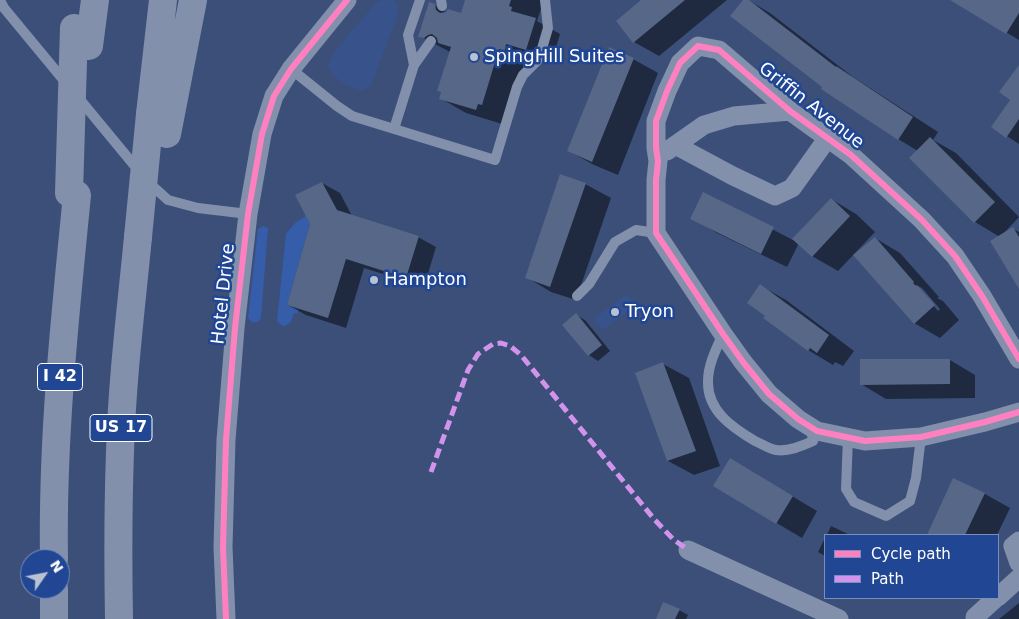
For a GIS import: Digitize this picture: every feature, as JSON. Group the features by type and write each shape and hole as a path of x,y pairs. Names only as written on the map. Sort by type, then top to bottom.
{"highway":[{"path":"76,0 81,37"},
{"name":"I 42","path":"54,549 53,518 58,405 68,285 81,37 95,0"},
{"name":"US 17","path":"120,619 118,534 125,363 158,124 163,0"},
{"path":"158,124 193,0"},
{"path":"54,599 54,619"}],"street":[{"name":"Hotel Drive","path":"226,619 222,547 226,440 235,328 248,214 262,134 274,96 291,69 348,0"},
{"name":"Griffin Avenue","path":"656,233 658,157 656,121 680,62 698,46 719,50 790,111 851,155 922,220 955,256 982,296 1019,359"},
{"name":"Griffin Avenue","path":"658,157 677,146 704,125 734,116 790,111"},
{"name":"Griffin Avenue","path":"677,146 775,196 792,188 827,138"},
{"path":"656,233 723,334 769,394 798,419 817,430 865,440 920,436 985,422 1019,412"},
{"path":"1019,541 1013,546 1019,563"},
{"path":"688,550 840,619"},
{"path":"999,595 1019,578"},
{"path":"975,616 995,599"}],"lane":[{"path":"0,0 4,8 148,182 168,200 198,208 248,214"},
{"path":"414,65 408,35 420,0"},
{"path":"291,69 352,116 495,160 523,75 537,61 542,52 548,28 545,0"},
{"path":"394,129 414,65 431,41"},
{"path":"577,296 589,284 615,242 636,230 656,233"},
{"path":"723,334 712,358 708,383 710,395 722,418 742,433 764,446 776,450 789,449 813,442 811,427"},
{"path":"848,437 846,489 854,502 886,516 910,501 916,478 920,436"}],"shaded area":[{"path":"382,0 393,0 397,4 398,14 371,85 362,91 337,79 328,65 335,51 375,4"},
{"path":"306,216 310,224 287,305 299,309 297,314 294,313 291,322 285,326 277,321 286,234 295,223"},
{"path":"263,226 268,228 261,318 253,323 248,318 258,229"},
{"name":"Tryon","path":"627,294 636,305 603,330 594,319"}],"building":[{"name":"SpingHill Suites","path":"465,0 511,0 509,6 512,7 511,11 536,18 526,50 506,44 505,51 499,49 482,105 478,104 476,110 439,99 441,92 437,91 451,47 438,43 437,38 432,34 424,38 418,37 429,2 435,4 436,10 440,13 446,12 448,9 461,13"},
{"path":"641,0 685,0 633,43 616,21"},
{"path":"743,0 749,0 836,67 913,117 898,140 821,89 822,87 730,16"},
{"path":"950,0 1019,0 1019,13 1006,34"},
{"path":"609,47 634,58 592,162 567,151"},
{"path":"1019,65 1019,119 1006,138 991,127 1010,100 999,92"},
{"path":"930,137 995,202 974,223 909,158"},
{"path":"560,174 586,183 550,287 525,278"},
{"path":"322,182 337,210 419,236 406,278 346,259 328,318 287,305 310,224 295,195"},
{"path":"703,192 774,227 761,254 690,219"},
{"path":"831,198 850,216 812,257 792,239"},
{"path":"1013,227 1019,237 1019,289 990,241"},
{"path":"875,237 913,283 935,305 914,324 853,255"},
{"path":"760,284 829,335 817,353 810,348 808,351 763,318 765,316 747,303"},
{"path":"576,313 602,345 588,356 562,325"},
{"path":"860,359 950,359 950,384 860,385"},
{"path":"663,362 696,451 667,461 635,373"},
{"path":"730,458 793,496 776,524 713,486"},
{"path":"953,478 985,493 965,534 927,534"},
{"path":"663,602 680,609 675,619 656,619"}],"marked path":[{"path":"431,472 468,370 478,354 493,344 501,343 510,346 521,355 654,519 673,539 688,550"}],"cycle path":[{"path":"226,619 223,547 226,440 235,328 248,214 262,134 274,96 291,69 347,0"},
{"path":"1019,359 982,296 955,256 922,220 851,155 790,111 719,50 698,46 680,63 656,121 658,161 656,233 723,334 769,394 798,419 817,431 865,441 921,437 1019,412"}],"place":[{"name":"SpingHill Suites","path":"474,57"},
{"name":"Hampton","path":"374,280"},
{"name":"Tryon","path":"615,312"}]}
